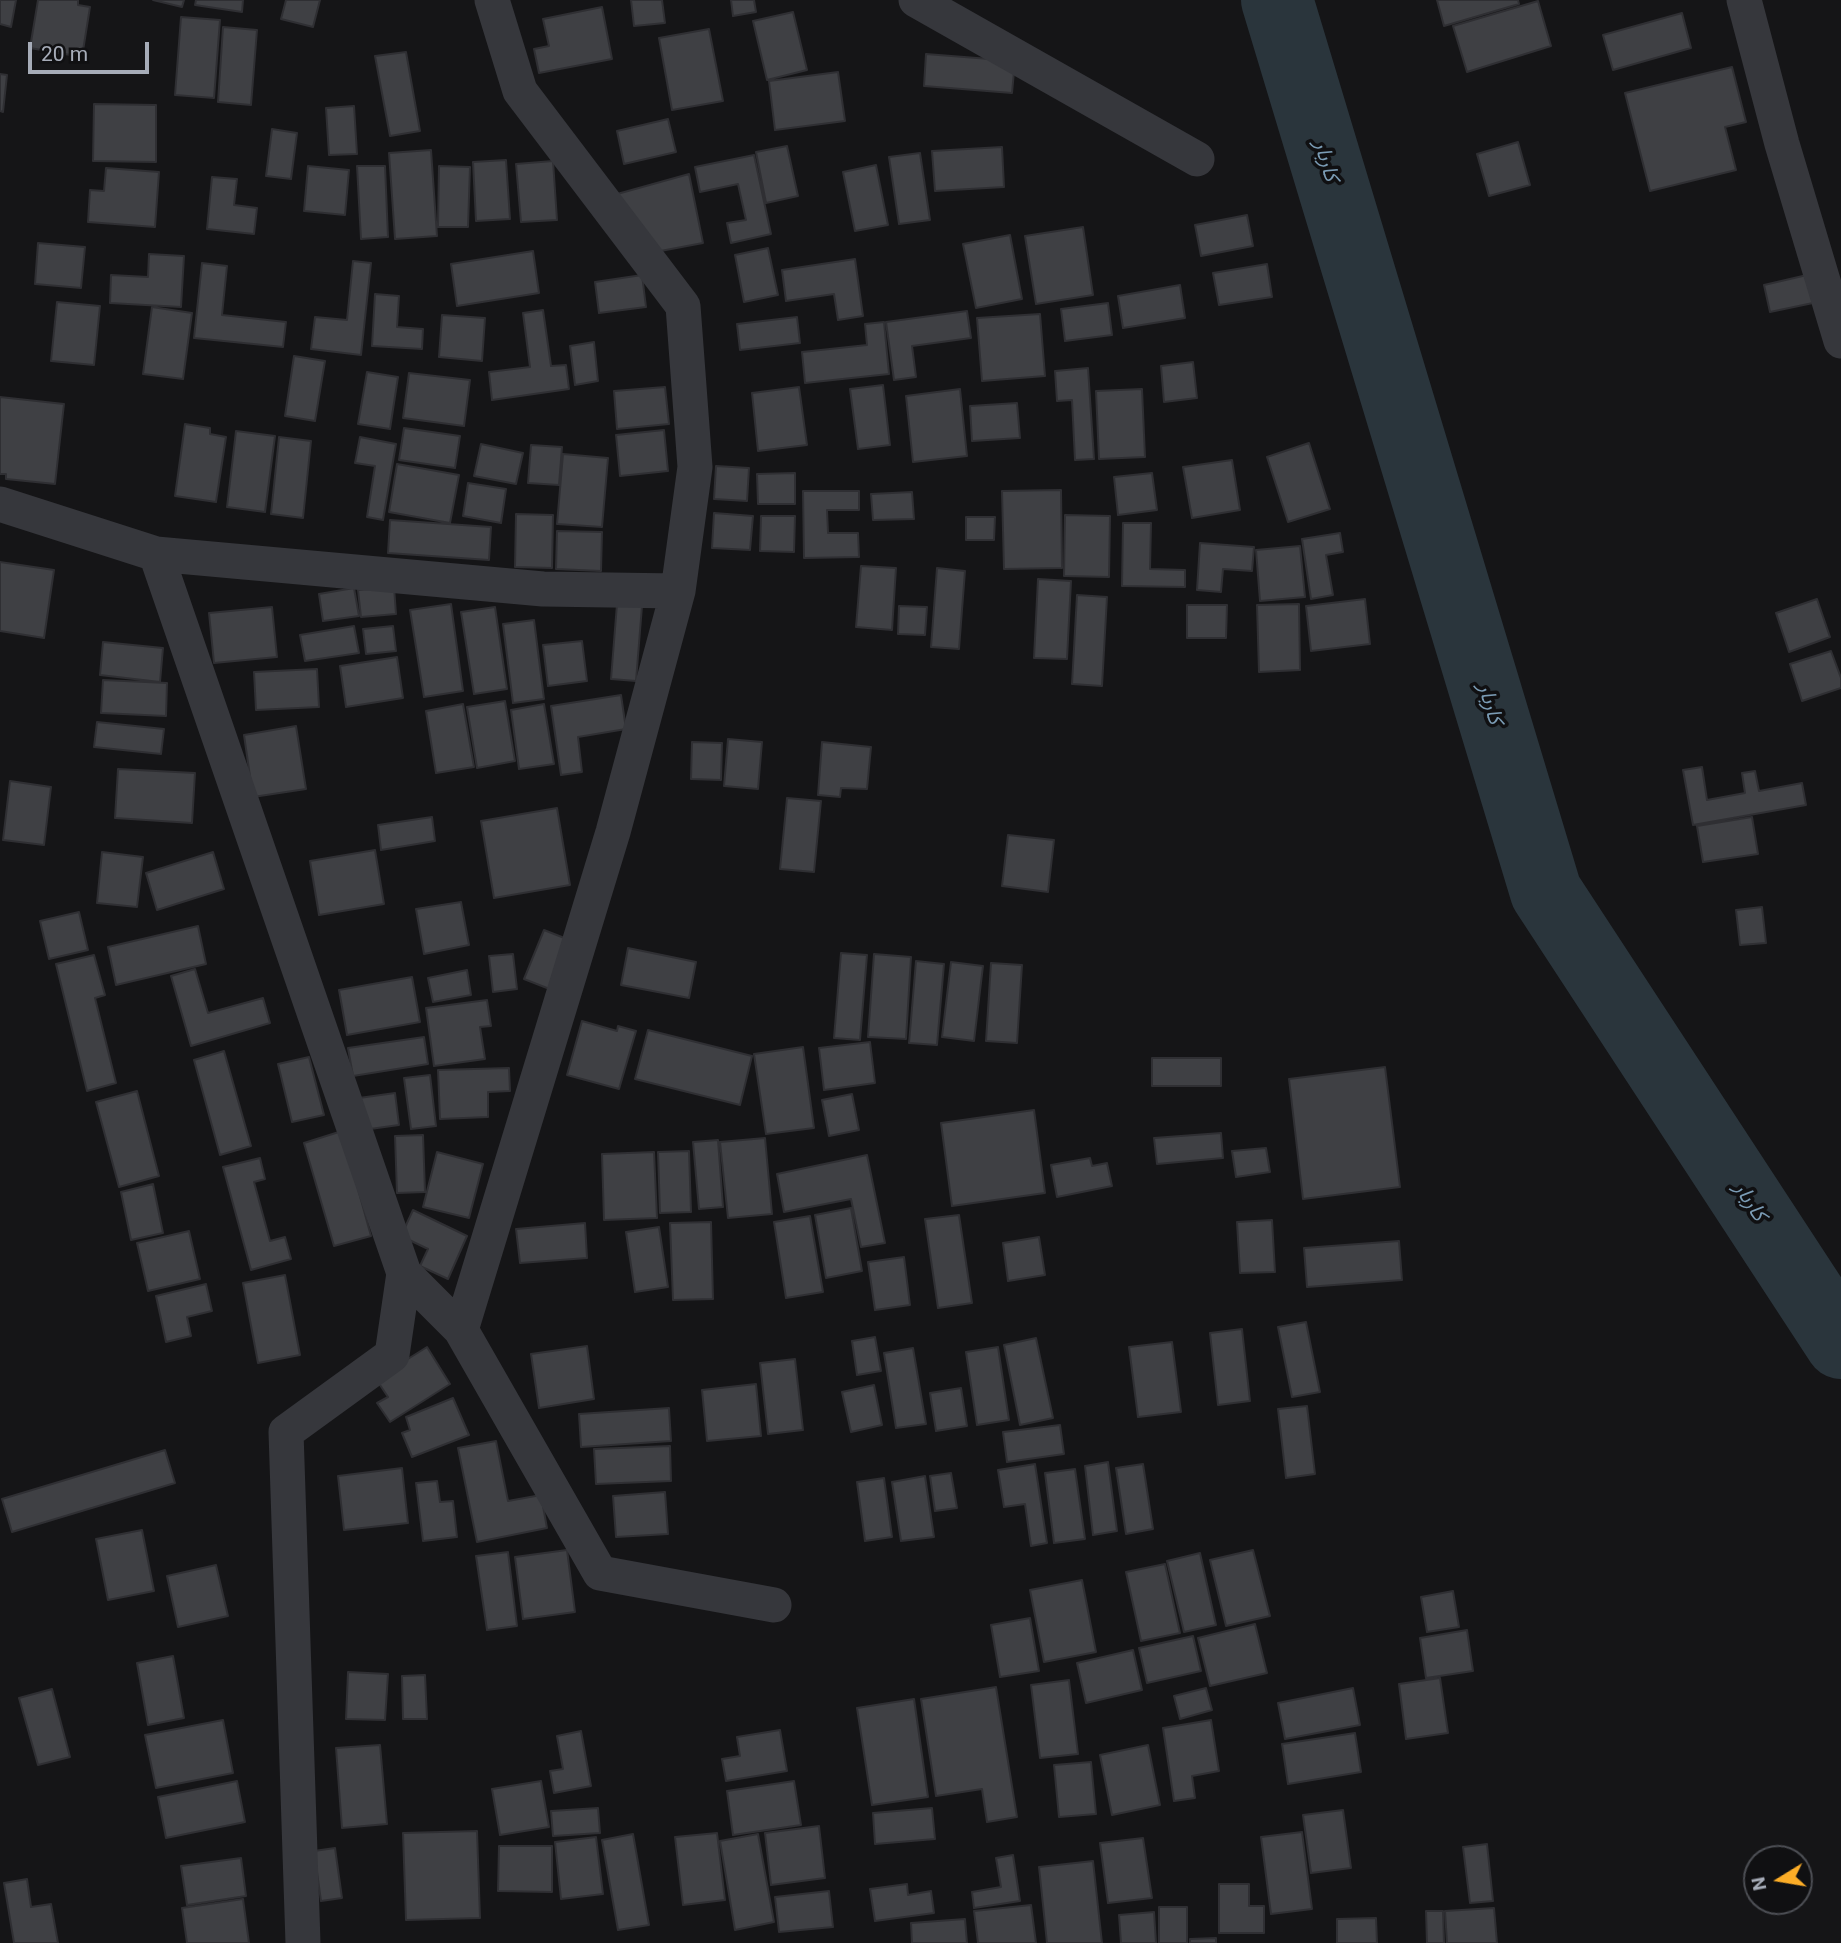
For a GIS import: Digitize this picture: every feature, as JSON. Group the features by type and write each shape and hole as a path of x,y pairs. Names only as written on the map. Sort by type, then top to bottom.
{"street":[{"path":"461,1330 613,832 678,590 695,467 683,306 520,91 492,0"},
{"path":"916,0 1197,159"},
{"path":"1744,0 1782,144 1840,336"},
{"path":"0,504 156,554 543,589 678,590"},
{"path":"156,554 404,1273 461,1330 600,1573 774,1605"},
{"path":"303,1943 286,1432 393,1355 404,1273"}],"building":[{"path":"0,0 16,0 11,27 0,24"},
{"path":"38,0 78,0 78,5 90,7 82,57 30,48"},
{"path":"153,0 184,0 182,7"},
{"path":"196,0 243,0 242,12 195,5"},
{"path":"286,0 320,0 313,27 281,19"},
{"path":"631,0 662,0 665,23 634,26"},
{"path":"731,0 754,0 756,12 733,16"},
{"path":"1437,0 1518,0 1519,4 1444,26"},
{"path":"1538,1 1551,46 1467,72 1453,26"},
{"path":"602,7 612,59 539,73 534,49 549,46 543,19"},
{"path":"793,12 807,70 767,80 753,21"},
{"path":"1682,13 1691,48 1613,70 1603,35"},
{"path":"181,17 220,20 214,98 175,95"},
{"path":"223,27 257,30 251,105 218,102"},
{"path":"709,29 723,101 672,110 659,38"},
{"path":"406,52 420,131 390,136 375,56"},
{"path":"926,54 1015,61 1012,93 924,86"},
{"path":"1732,67 1746,122 1725,127 1736,170 1650,191 1625,93"},
{"path":"838,72 845,121 775,130 769,81"},
{"path":"0,74 7,75 3,112 0,111"},
{"path":"94,104 156,105 156,162 93,161"},
{"path":"354,106 357,154 329,155 326,108"},
{"path":"668,119 676,152 624,164 617,131"},
{"path":"272,129 297,133 291,179 266,176"},
{"path":"1518,142 1530,185 1489,196 1477,154"},
{"path":"787,146 798,196 766,203 756,152"},
{"path":"1002,147 1004,187 935,191 932,151"},
{"path":"431,150 437,236 395,239 389,153"},
{"path":"920,153 930,220 899,224 889,157"},
{"path":"754,155 771,234 731,243 727,223 746,220 738,184 700,192 695,167"},
{"path":"506,160 510,219 476,221 473,162"},
{"path":"553,161 557,220 521,222 516,164"},
{"path":"876,165 888,225 855,231 843,172"},
{"path":"308,166 349,170 345,215 304,211"},
{"path":"357,166 385,166 388,237 361,239"},
{"path":"439,166 470,167 468,227 438,227"},
{"path":"106,168 159,172 155,227 88,222 90,190 104,191"},
{"path":"689,174 703,243 650,253 610,196"},
{"path":"212,177 237,179 234,205 257,208 254,234 207,229"},
{"path":"1247,215 1253,246 1201,256 1195,225"},
{"path":"1083,227 1093,295 1036,304 1025,236"},
{"path":"1010,235 1022,299 976,308 963,244"},
{"path":"38,243 85,247 81,288 35,284"},
{"path":"768,248 778,295 744,302 735,255"},
{"path":"533,251 539,293 457,306 451,264"},
{"path":"149,254 184,256 181,307 110,303 111,275 148,277"},
{"path":"855,259 863,316 838,320 834,294 786,301 782,270"},
{"path":"353,261 371,263 361,355 311,349 315,317 347,320"},
{"path":"202,263 227,266 222,315 286,322 283,347 194,338"},
{"path":"1267,264 1272,297 1219,305 1213,273"},
{"path":"642,275 646,307 599,313 595,282"},
{"path":"1807,275 1813,303 1770,312 1764,285"},
{"path":"1180,285 1185,318 1123,328 1118,296"},
{"path":"375,294 399,296 397,327 423,329 422,349 372,346"},
{"path":"57,302 100,306 94,365 51,361"},
{"path":"1108,303 1112,335 1065,341 1061,309"},
{"path":"152,307 192,313 183,379 143,374"},
{"path":"543,310 551,366 566,365 569,389 492,400 489,372 530,367 523,313"},
{"path":"967,311 971,338 912,346 916,377 894,380 886,322"},
{"path":"1040,314 1045,376 982,381 977,318"},
{"path":"442,315 485,318 482,361 439,357"},
{"path":"797,317 800,343 740,350 737,324"},
{"path":"884,322 889,374 805,383 802,352 867,345 865,324"},
{"path":"594,342 598,381 575,385 570,346"},
{"path":"294,356 325,361 315,421 285,416"},
{"path":"1193,362 1197,398 1164,402 1161,366"},
{"path":"1088,368 1094,459 1075,460 1072,400 1057,401 1055,371"},
{"path":"367,372 398,377 390,429 358,424"},
{"path":"409,373 470,380 464,426 403,418"},
{"path":"883,385 890,445 858,449 850,389"},
{"path":"665,387 669,424 617,429 614,391"},
{"path":"799,387 807,445 758,451 752,393"},
{"path":"960,389 967,456 913,462 906,396"},
{"path":"1142,389 1145,457 1099,459 1096,391"},
{"path":"0,397 64,404 55,484 6,479 6,474 0,474"},
{"path":"1017,403 1020,438 972,441 970,406"},
{"path":"185,424 210,428 210,434 226,437 216,502 175,496"},
{"path":"404,428 460,436 455,468 399,460"},
{"path":"664,430 668,471 620,476 616,435"},
{"path":"236,431 275,436 265,512 227,507"},
{"path":"279,437 311,441 303,518 271,514"},
{"path":"360,437 396,444 383,520 367,517 375,466 355,463"},
{"path":"1309,443 1330,509 1288,522 1267,457"},
{"path":"481,444 523,453 516,484 474,476"},
{"path":"531,445 562,447 559,485 528,483"},
{"path":"563,454 608,458 602,527 557,524"},
{"path":"1232,460 1240,510 1192,518 1183,467"},
{"path":"397,464 459,475 450,523 389,512"},
{"path":"716,466 749,468 747,501 714,499"},
{"path":"795,473 795,504 758,504 757,474"},
{"path":"1152,473 1157,510 1118,515 1114,477"},
{"path":"468,483 506,489 501,523 463,516"},
{"path":"1061,490 1062,568 1004,569 1002,491"},
{"path":"803,491 859,491 859,510 827,510 828,533 858,533 859,557 804,558"},
{"path":"912,492 914,519 873,520 871,494"},
{"path":"714,513 753,516 750,550 712,548"},
{"path":"516,514 553,515 552,568 515,567"},
{"path":"1065,515 1110,516 1109,577 1064,576"},
{"path":"761,516 795,516 794,552 760,551"},
{"path":"966,517 995,517 994,540 966,540"},
{"path":"390,520 491,527 489,560 388,553"},
{"path":"1123,523 1151,523 1150,569 1185,570 1185,587 1122,586"},
{"path":"557,531 602,532 601,571 556,569"},
{"path":"1340,533 1343,552 1326,555 1333,595 1311,599 1302,539"},
{"path":"1200,543 1254,547 1252,571 1223,569 1221,592 1197,590"},
{"path":"1300,546 1305,597 1260,601 1256,550"},
{"path":"0,562 54,570 44,638 0,631"},
{"path":"861,566 896,568 892,630 856,627"},
{"path":"937,568 965,571 959,649 931,647"},
{"path":"1038,579 1071,581 1067,659 1034,658"},
{"path":"394,587 396,614 361,617 358,590"},
{"path":"354,588 359,616 323,621 319,594"},
{"path":"1077,595 1107,597 1102,686 1072,684"},
{"path":"1365,599 1370,644 1311,651 1306,606"},
{"path":"1817,599 1830,637 1789,652 1776,613"},
{"path":"451,604 463,691 424,697 410,610"},
{"path":"617,604 642,606 636,681 611,679"},
{"path":"1299,604 1300,670 1259,672 1257,605"},
{"path":"1187,605 1227,605 1226,638 1187,638"},
{"path":"899,606 927,607 925,635 898,634"},
{"path":"272,607 277,657 214,663 209,613"},
{"path":"495,607 507,689 474,694 461,612"},
{"path":"534,620 544,699 513,703 503,624"},
{"path":"354,626 359,653 305,661 300,635"},
{"path":"393,626 396,651 366,654 363,629"},
{"path":"582,641 587,681 548,686 543,645"},
{"path":"103,642 163,648 160,682 100,675"},
{"path":"1831,651 1841,678 1841,688 1802,701 1790,664"},
{"path":"397,657 403,698 346,707 340,666"},
{"path":"317,669 319,707 256,710 254,672"},
{"path":"103,680 167,683 166,716 101,713"},
{"path":"621,695 626,729 578,737 582,772 561,775 551,706"},
{"path":"505,701 515,761 477,768 467,707"},
{"path":"463,704 474,767 436,773 426,711"},
{"path":"544,704 554,764 519,769 511,710"},
{"path":"97,722 164,729 161,754 94,747"},
{"path":"296,726 306,789 253,797 244,735"},
{"path":"728,739 762,742 758,789 724,786"},
{"path":"692,742 722,743 721,780 691,779"},
{"path":"822,742 871,747 867,789 841,788 840,797 818,795"},
{"path":"1702,767 1707,800 1745,793 1742,773 1755,771 1759,791 1802,783 1806,805 1693,825 1683,770"},
{"path":"118,769 195,773 192,823 115,818"},
{"path":"10,781 51,787 44,845 3,840"},
{"path":"787,798 821,801 814,872 780,869"},
{"path":"557,808 570,885 494,898 481,821"},
{"path":"432,817 435,841 381,850 378,825"},
{"path":"1752,817 1758,854 1703,862 1697,826"},
{"path":"1008,835 1054,840 1048,892 1002,886"},
{"path":"375,850 384,904 319,915 310,861"},
{"path":"102,852 143,857 137,907 97,903"},
{"path":"213,852 224,889 157,910 146,873"},
{"path":"461,902 469,945 424,954 416,909"},
{"path":"1762,907 1766,943 1740,945 1736,910"},
{"path":"79,912 88,950 49,959 40,921"},
{"path":"198,926 206,964 116,985 108,947"},
{"path":"544,930 572,941 552,990 524,979"},
{"path":"628,948 696,962 689,998 621,985"},
{"path":"841,953 867,955 860,1040 834,1038"},
{"path":"513,954 517,989 493,992 489,956"},
{"path":"874,954 911,957 906,1039 868,1037"},
{"path":"94,955 105,995 95,998 116,1083 87,1091 56,964"},
{"path":"916,961 944,964 937,1045 909,1043"},
{"path":"951,962 983,966 974,1041 942,1037"},
{"path":"991,963 1022,965 1017,1043 986,1041"},
{"path":"195,969 208,1013 263,998 270,1023 191,1046 171,976"},
{"path":"467,970 471,995 433,1002 428,978"},
{"path":"412,977 420,1022 347,1035 339,990"},
{"path":"487,1000 491,1026 480,1027 485,1059 434,1066 426,1008"},
{"path":"582,1021 617,1031 618,1026 636,1031 619,1089 567,1075"},
{"path":"648,1030 752,1056 740,1105 635,1079"},
{"path":"424,1037 428,1064 353,1076 348,1048"},
{"path":"870,1042 875,1083 824,1090 819,1048"},
{"path":"803,1047 814,1128 766,1134 754,1054"},
{"path":"224,1051 251,1146 220,1155 194,1060"},
{"path":"309,1057 324,1115 292,1122 278,1064"},
{"path":"1152,1058 1221,1058 1221,1086 1152,1086"},
{"path":"1385,1067 1400,1187 1303,1199 1289,1079"},
{"path":"509,1068 510,1091 488,1092 488,1117 440,1119 438,1070"},
{"path":"430,1075 436,1126 411,1129 404,1078"},
{"path":"137,1091 159,1176 119,1187 96,1102"},
{"path":"395,1093 399,1125 363,1130 359,1098"},
{"path":"852,1094 859,1130 829,1136 822,1100"},
{"path":"1034,1110 1045,1193 952,1206 941,1123"},
{"path":"342,1131 371,1236 334,1246 304,1143"},
{"path":"1221,1133 1223,1158 1157,1164 1154,1138"},
{"path":"423,1135 425,1192 397,1193 395,1136"},
{"path":"765,1138 772,1214 728,1218 720,1142"},
{"path":"718,1140 723,1207 699,1209 693,1142"},
{"path":"1266,1148 1270,1172 1236,1177 1232,1151"},
{"path":"689,1151 691,1212 660,1213 658,1152"},
{"path":"437,1152 483,1164 469,1218 423,1207"},
{"path":"654,1152 657,1218 604,1220 602,1154"},
{"path":"867,1155 885,1243 861,1247 851,1199 784,1212 777,1174"},
{"path":"260,1158 265,1179 254,1182 270,1241 285,1237 291,1259 251,1270 223,1167"},
{"path":"1090,1158 1092,1166 1107,1163 1112,1186 1057,1197 1051,1165"},
{"path":"153,1184 163,1233 131,1240 121,1192"},
{"path":"851,1208 862,1271 826,1278 815,1215"},
{"path":"413,1210 467,1236 448,1279 420,1266 428,1249 401,1236"},
{"path":"959,1215 972,1303 938,1308 925,1219"},
{"path":"810,1216 823,1292 786,1298 774,1222"},
{"path":"1272,1220 1275,1272 1240,1273 1237,1222"},
{"path":"711,1222 713,1299 673,1300 670,1223"},
{"path":"585,1223 587,1258 520,1263 516,1229"},
{"path":"659,1227 668,1287 635,1292 626,1232"},
{"path":"189,1231 200,1279 148,1291 137,1243"},
{"path":"1039,1237 1045,1275 1008,1281 1003,1243"},
{"path":"1399,1241 1402,1280 1307,1287 1304,1248"},
{"path":"904,1257 910,1305 875,1310 868,1262"},
{"path":"285,1275 300,1355 258,1363 243,1283"},
{"path":"206,1284 212,1311 187,1317 191,1336 166,1342 156,1296"},
{"path":"1306,1322 1320,1392 1292,1397 1278,1327"},
{"path":"1242,1329 1250,1401 1218,1405 1210,1333"},
{"path":"875,1337 881,1371 857,1375 852,1341"},
{"path":"1036,1338 1053,1418 1020,1425 1004,1345"},
{"path":"1172,1342 1181,1412 1138,1417 1129,1347"},
{"path":"587,1346 594,1399 539,1408 531,1354"},
{"path":"427,1347 450,1384 390,1422 377,1403 388,1397 376,1379"},
{"path":"998,1347 1009,1420 977,1425 966,1352"},
{"path":"913,1348 926,1424 896,1428 884,1353"},
{"path":"795,1359 803,1430 768,1434 760,1363"},
{"path":"756,1384 761,1436 707,1441 702,1390"},
{"path":"874,1385 882,1425 851,1432 842,1392"},
{"path":"961,1388 967,1426 936,1431 930,1393"},
{"path":"453,1398 469,1435 412,1457 402,1433 410,1430 406,1417"},
{"path":"1307,1406 1315,1474 1286,1478 1278,1409"},
{"path":"669,1408 671,1441 581,1447 579,1414"},
{"path":"1060,1425 1064,1454 1007,1462 1003,1432"},
{"path":"496,1441 508,1501 541,1495 547,1528 477,1542 458,1448"},
{"path":"670,1446 671,1481 596,1484 594,1449"},
{"path":"165,1450 175,1483 12,1532 2,1499"},
{"path":"1108,1462 1117,1531 1093,1535 1085,1466"},
{"path":"1035,1464 1047,1543 1031,1546 1025,1504 1004,1507 998,1470"},
{"path":"1143,1464 1153,1529 1126,1534 1116,1468"},
{"path":"402,1468 408,1523 344,1530 338,1476"},
{"path":"1075,1469 1085,1539 1054,1543 1045,1473"},
{"path":"951,1473 957,1508 935,1511 930,1476"},
{"path":"925,1476 934,1537 901,1541 892,1482"},
{"path":"884,1478 892,1537 865,1541 857,1482"},
{"path":"437,1481 440,1502 453,1501 457,1537 423,1541 416,1483"},
{"path":"665,1492 668,1534 616,1537 613,1496"},
{"path":"142,1530 154,1591 108,1600 96,1539"},
{"path":"567,1550 575,1612 523,1619 515,1557"},
{"path":"1253,1550 1270,1616 1226,1626 1210,1560"},
{"path":"508,1552 517,1626 487,1630 476,1556"},
{"path":"1200,1553 1216,1625 1184,1632 1167,1561"},
{"path":"1165,1564 1180,1633 1141,1641 1126,1572"},
{"path":"216,1565 228,1616 178,1627 167,1576"},
{"path":"1082,1580 1096,1652 1044,1662 1030,1590"},
{"path":"1453,1591 1459,1627 1427,1632 1421,1597"},
{"path":"1030,1618 1039,1671 1000,1677 991,1625"},
{"path":"1255,1624 1267,1673 1210,1686 1198,1638"},
{"path":"1467,1630 1473,1671 1426,1678 1420,1638"},
{"path":"1193,1636 1201,1671 1147,1683 1139,1648"},
{"path":"1133,1650 1142,1690 1086,1703 1077,1663"},
{"path":"173,1656 184,1718 148,1725 137,1663"},
{"path":"348,1672 388,1674 385,1720 346,1719"},
{"path":"425,1675 427,1719 403,1719 402,1676"},
{"path":"1440,1678 1448,1733 1406,1739 1399,1684"},
{"path":"1069,1680 1078,1754 1040,1758 1031,1685"},
{"path":"996,1687 1017,1817 987,1822 982,1789 936,1796 921,1699"},
{"path":"1206,1688 1212,1710 1180,1719 1174,1696"},
{"path":"1353,1688 1360,1725 1285,1739 1278,1703"},
{"path":"52,1689 70,1757 38,1765 19,1698"},
{"path":"914,1699 928,1797 872,1805 857,1708"},
{"path":"223,1720 233,1773 156,1788 145,1735"},
{"path":"1211,1720 1219,1771 1192,1776 1195,1798 1174,1801 1163,1728"},
{"path":"780,1730 787,1771 726,1781 722,1759 740,1756 737,1737"},
{"path":"581,1731 591,1786 554,1793 550,1771 563,1769 557,1736"},
{"path":"1355,1733 1361,1772 1288,1784 1282,1744"},
{"path":"380,1745 387,1824 342,1828 336,1748"},
{"path":"1148,1745 1160,1805 1112,1815 1100,1755"},
{"path":"1091,1762 1096,1814 1059,1817 1054,1765"},
{"path":"237,1781 245,1822 166,1838 158,1797"},
{"path":"541,1781 549,1827 500,1835 492,1789"},
{"path":"794,1781 801,1825 733,1835 727,1791"},
{"path":"598,1808 600,1833 553,1836 551,1811"},
{"path":"932,1808 935,1839 875,1844 873,1813"},
{"path":"1343,1810 1351,1868 1311,1873 1303,1815"},
{"path":"819,1826 825,1878 771,1885 765,1833"},
{"path":"477,1831 480,1918 406,1920 403,1833"},
{"path":"1302,1832 1312,1909 1271,1914 1261,1837"},
{"path":"717,1833 725,1900 683,1905 675,1837"},
{"path":"633,1834 649,1925 618,1930 602,1840"},
{"path":"758,1834 774,1922 735,1930 720,1841"},
{"path":"596,1837 603,1894 561,1899 555,1842"},
{"path":"1143,1838 1152,1898 1108,1903 1100,1843"},
{"path":"1487,1844 1493,1901 1470,1903 1463,1847"},
{"path":"499,1846 552,1846 552,1892 498,1891"},
{"path":"335,1848 342,1898 321,1901 314,1851"},
{"path":"1013,1855 1020,1901 974,1908 972,1892 1001,1887 996,1858"},
{"path":"241,1858 246,1896 187,1905 181,1866"},
{"path":"1093,1861 1102,1943 1047,1943 1039,1867"},
{"path":"27,1879 31,1907 51,1904 58,1943 14,1943 4,1883"},
{"path":"907,1884 908,1895 931,1891 934,1913 875,1921 870,1889"},
{"path":"1219,1884 1249,1884 1249,1906 1264,1906 1264,1933 1219,1933"},
{"path":"829,1891 833,1927 779,1932 775,1897"},
{"path":"243,1899 249,1943 187,1943 182,1908"},
{"path":"1031,1905 1036,1943 978,1943 974,1911"},
{"path":"1159,1907 1187,1907 1187,1943 1159,1943"},
{"path":"1494,1908 1497,1943 1447,1943 1445,1911"},
{"path":"1426,1911 1443,1911 1444,1943 1427,1943"},
{"path":"1154,1912 1156,1943 1121,1943 1119,1915"},
{"path":"1376,1918 1377,1943 1337,1943 1337,1919"},
{"path":"965,1919 967,1943 912,1943 911,1923"},
{"path":"1216,1938 1216,1943 1190,1943 1190,1939"}],"waterway":[{"name":"کاربار","path":"1277,0 1546,892 1841,1343"}]}
